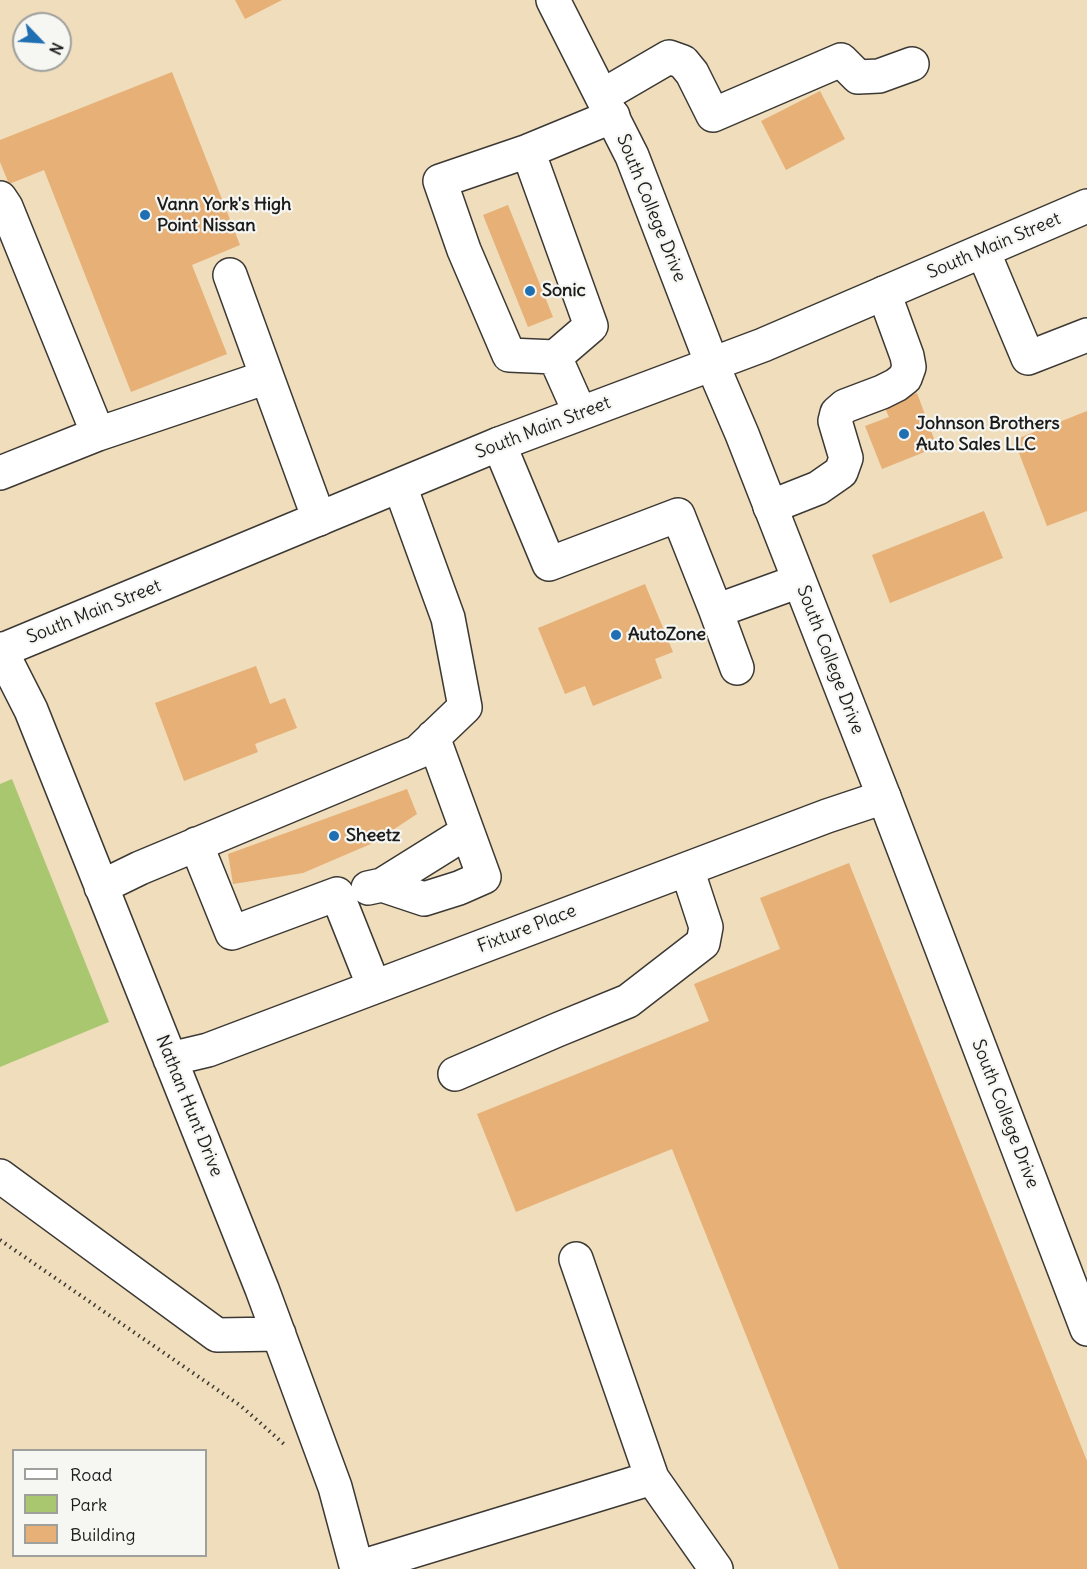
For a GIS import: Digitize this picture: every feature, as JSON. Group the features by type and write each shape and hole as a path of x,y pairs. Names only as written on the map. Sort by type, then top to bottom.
{"main road":[{"name":"South College Drive","path":"553,0 632,156 884,797 1087,1329"},
{"path":"515,156 591,326 555,357 509,355 464,250 440,181 515,156 607,106 669,57 683,62 692,73 713,115 841,60 858,77 879,76 912,64"},
{"path":"0,198 6,207 98,434"},
{"name":"South Main Street","path":"0,650 499,444 763,345 983,251 1085,214"},
{"path":"983,251 1028,358 1087,335"},
{"path":"230,275 319,519"},
{"path":"770,507 818,488 841,472 846,458 835,421 837,413 845,406 882,392 905,378 909,367 907,356 884,293"},
{"path":"555,357 580,414"},
{"path":"0,474 98,434 267,377"},
{"path":"499,444 549,564 678,515 737,668"},
{"path":"101,887 196,844 418,752 465,707 448,618 400,486"},
{"path":"716,611 799,580"},
{"name":"Nathan Hunt Drive","path":"0,650 31,710 279,1334 335,1486 357,1568"},
{"path":"382,885 424,899 484,877 433,737"},
{"name":"Fixture Place","path":"170,1059 208,1050 827,816 884,797"},
{"path":"196,844 232,933 337,894 382,885 467,832"},
{"path":"454,1074 628,1001 703,943 706,927 687,869"},
{"path":"337,894 374,987"},
{"path":"0,1176 217,1335 279,1334"},
{"path":"576,1259 652,1478 716,1569"},
{"path":"357,1568 652,1478"}],"path":[{"path":"0,1240 241,1406 285,1444 290,1455"}],"green space":[{"path":"12,779 109,1022 0,1067 0,784"}],"building":[{"path":"235,0 282,0 245,19"},
{"name":"Vann York's High Point Nissan","path":"172,72 240,245 192,265 227,354 131,392 44,170 9,184 0,162 0,140"},
{"path":"820,91 845,139 786,170 761,121"},
{"path":"508,205 553,317 528,327 483,215"},
{"path":"917,393 937,447 882,469 865,426 889,417 884,406"},
{"path":"1087,411 1087,511 1047,526 1014,440"},
{"path":"984,511 1003,558 890,603 872,555"},
{"path":"645,584 673,652 655,659 662,678 593,706 585,686 565,694 538,628"},
{"path":"256,666 270,704 285,698 297,728 255,744 258,752 184,781 155,703"},
{"path":"407,789 417,814 373,843 303,873 233,884 228,854"},
{"path":"849,863 1087,1461 1087,1569 839,1569 672,1149 516,1212 477,1114 709,1021 694,984 780,949 760,898"}],"place":[{"name":"Vann York's High Point Nissan","path":"145,215"},
{"name":"Sonic","path":"530,291"},
{"name":"Johnson Brothers Auto Sales LLC","path":"904,434"},
{"name":"AutoZone","path":"616,635"},
{"name":"Sheetz","path":"334,836"}]}
